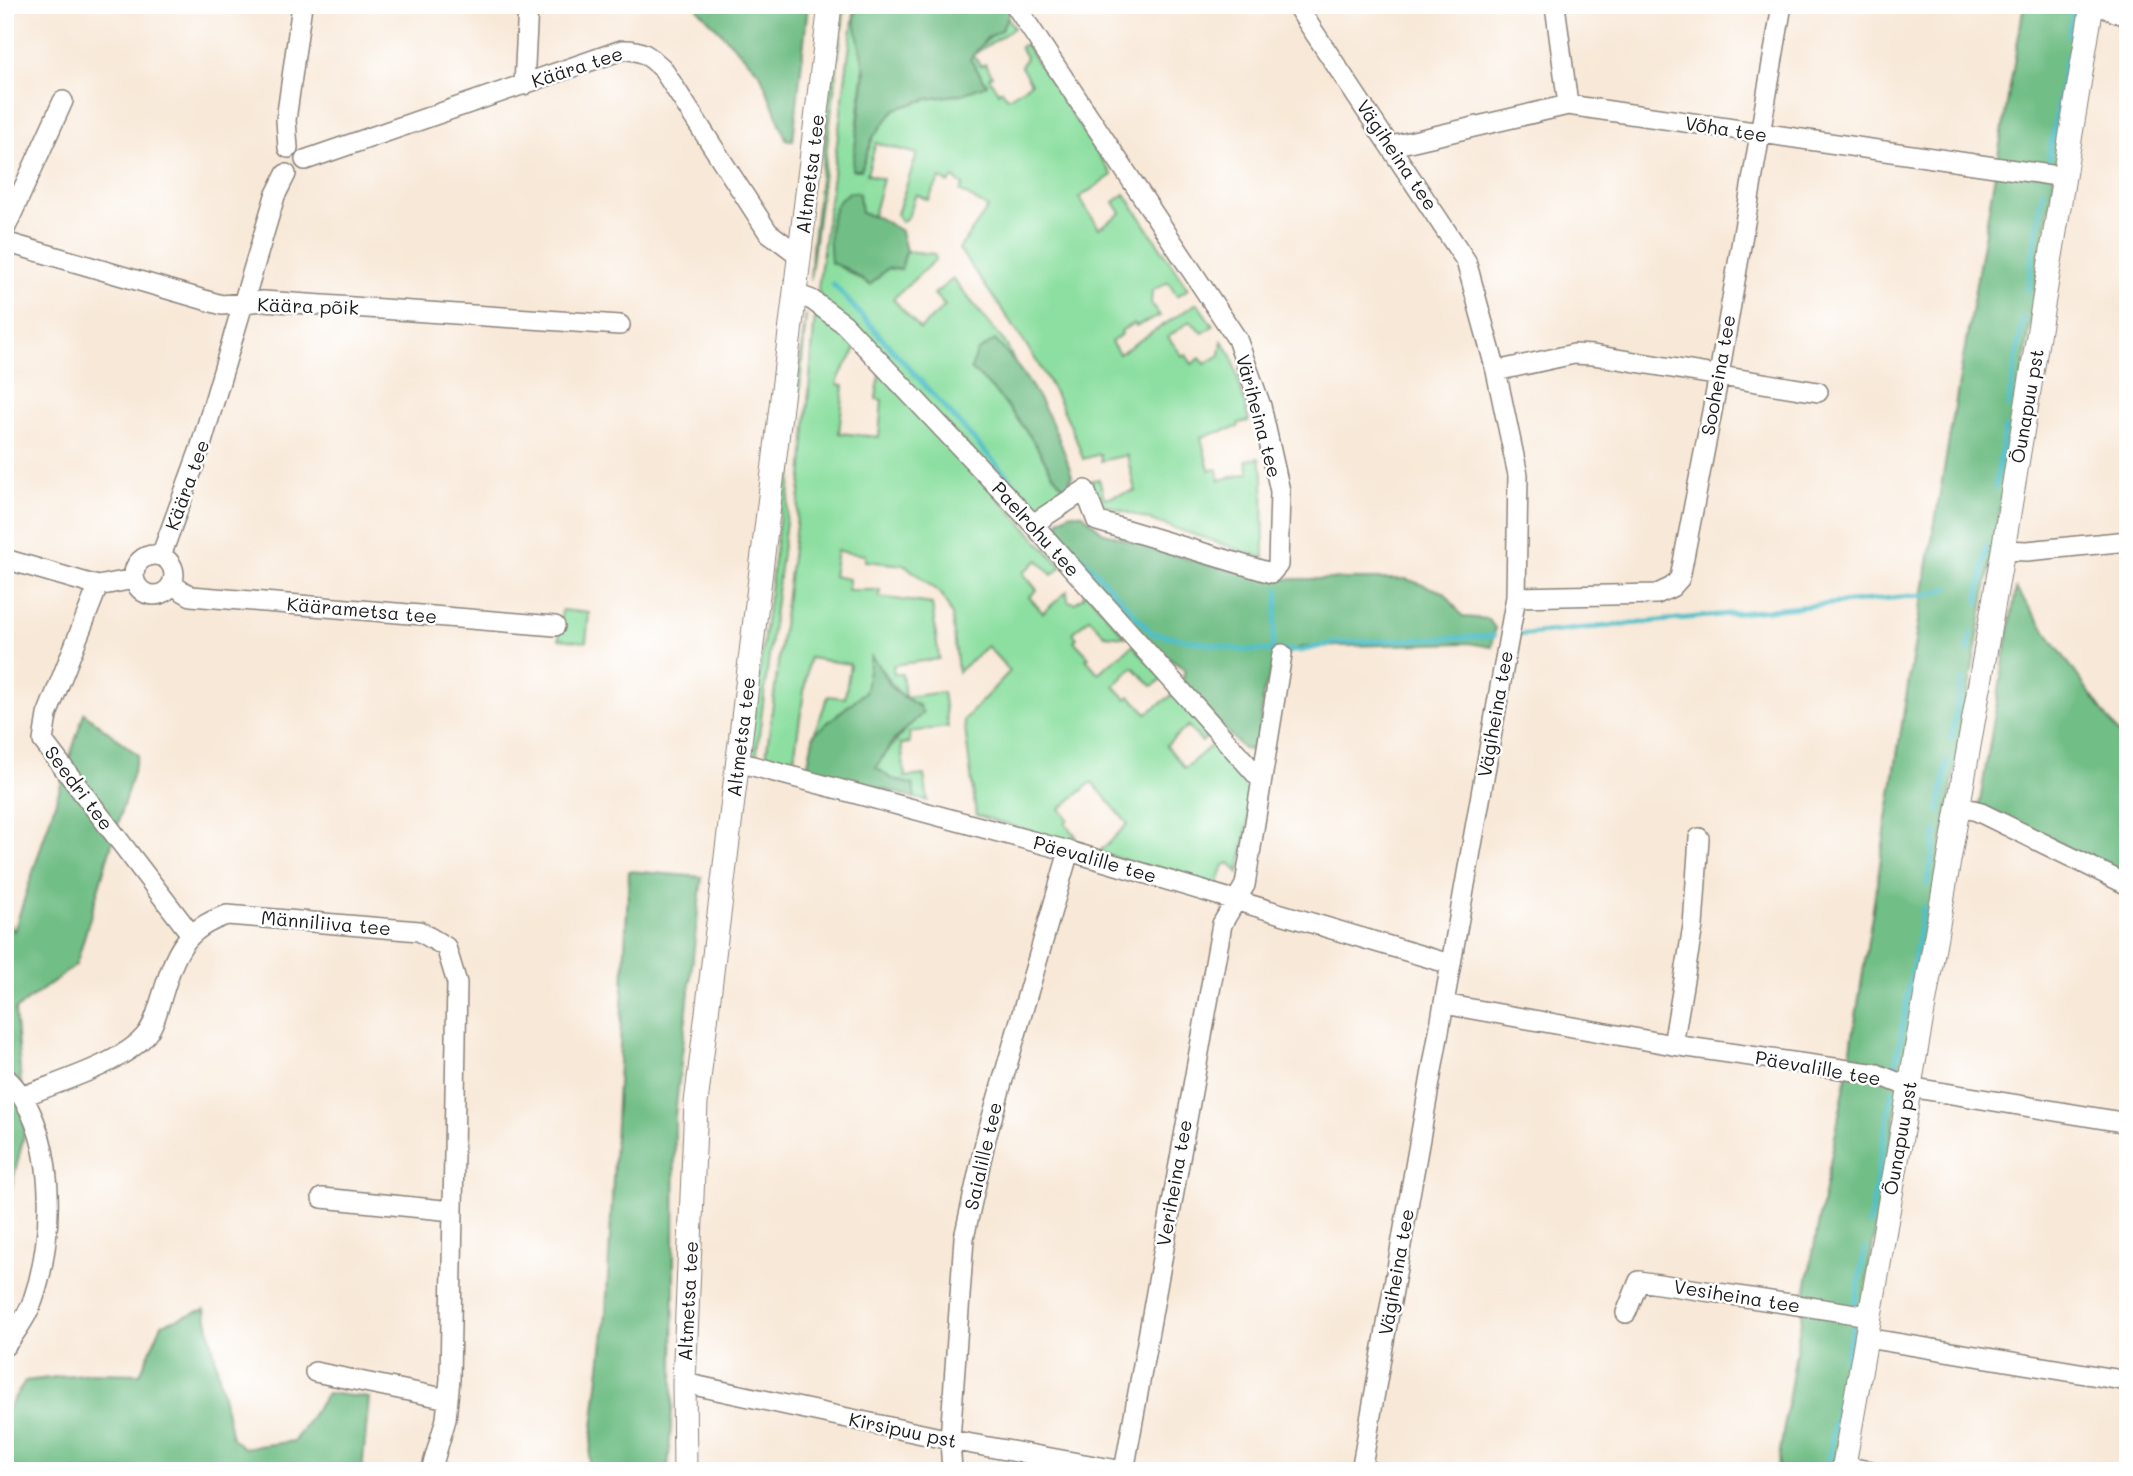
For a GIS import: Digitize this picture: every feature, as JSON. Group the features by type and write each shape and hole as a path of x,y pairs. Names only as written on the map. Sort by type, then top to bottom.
{"street":[{"path":"288,148 286,120 302,5"},
{"path":"524,85 528,5"},
{"name":"Altmetsa tee","path":"685,1471 684,1382 696,1103 830,5"},
{"name":"Väriheina tee","path":"1014,5 1237,339 1261,406 1280,491 1278,565 1270,573 1097,521 1086,490 1033,524"},
{"name":"Vägiheina tee","path":"1296,5 1466,261 1496,370 1518,475 1516,597 1361,1471"},
{"path":"1555,5 1568,104"},
{"name":"Sooheina tee","path":"1516,597 1645,595 1672,587 1680,578 1719,375 1782,5"},
{"path":"2095,5 2128,17"},
{"name":"Õunapuu pst","path":"1844,1469 2095,5"},
{"name":"Käära tee","path":"305,160 622,50 636,49 648,54 662,68 768,232 800,256"},
{"path":"5,229 63,101"},
{"name":"Võha tee","path":"1392,146 1568,104 1760,135 2064,177"},
{"path":"288,148 299,150 305,160 300,172 286,174 279,168 281,152 288,148"},
{"name":"Käära tee","path":"161,556 200,449 275,196 286,174"},
{"name":"Käära põik","path":"5,242 222,305 263,301 620,325"},
{"name":"Paelrohu tee","path":"796,294 812,300 844,324 1033,524 1261,780"},
{"path":"1496,370 1574,355 1593,355 1818,392"},
{"path":"2003,550 2027,551 2128,541"},
{"path":"161,556 172,565 172,585 162,594 148,594 138,587 134,579 135,567 144,557 161,556"},
{"path":"5,559 98,586 134,579"},
{"name":"Käärametsa tee","path":"172,585 191,596 555,626"},
{"name":"Seedri tee","path":"98,586 47,715 43,741 190,933"},
{"path":"1236,900 1245,885 1282,654"},
{"name":"Päevalille tee","path":"737,762 1069,851 1450,964"},
{"path":"1957,806 1977,811 2128,885"},
{"path":"1673,1045 1693,926 1699,838"},
{"name":"Saialille tee","path":"952,1471 950,1440 964,1238 986,1138 1069,851"},
{"name":"Veriheina tee","path":"1124,1471 1222,924 1236,900"},
{"name":"Männiliiva tee","path":"190,933 208,921 228,915 419,931 446,947 457,983 448,1399 431,1471"},
{"path":"24,1096 137,1045 154,1022 168,978 190,933"},
{"name":"Päevalille tee","path":"1444,1004 1673,1045 1877,1074 1909,1087 2128,1123"},
{"path":"5,1077 24,1096 43,1154 48,1205 47,1238 32,1302 5,1346"},
{"path":"322,1198 453,1211"},
{"name":"Vesiheina tee","path":"1626,1313 1639,1281 2128,1381"},
{"path":"315,1372 448,1399"},
{"name":"Kirsipuu pst","path":"684,1382 950,1440 1124,1471"},
{"path":"1844,1469 1871,1471"}],"green space":[{"path":"698,5 808,5 793,141 786,139 760,73 698,9"},
{"path":"840,5 845,5 810,281 812,249"},
{"path":"855,5 870,5 853,170 861,170 873,137 895,109 927,99 962,94 987,84 970,59 974,53 999,28 1007,17 1014,28 973,55 981,66 985,64 992,75 989,78 998,92 1002,90 1008,98 1031,83 1021,67 1026,57 1020,47 1025,44 1112,175 1079,198 1099,228 1121,213 1114,202 1125,194 1188,289 1177,296 1168,282 1152,291 1151,303 1160,316 1136,326 1134,323 1121,331 1122,334 1111,342 1119,354 1197,303 1213,326 1203,333 1190,321 1168,337 1192,364 1200,358 1205,364 1220,355 1222,341 1232,356 1249,421 1239,423 1238,427 1201,437 1209,470 1217,469 1219,480 1249,473 1246,460 1259,458 1263,473 1264,558 1096,502 1090,481 1099,479 1104,498 1135,491 1127,455 1101,461 1100,454 1083,459 1073,431 1045,376 959,249 988,208 960,191 963,185 953,178 949,183 940,178 928,200 916,194 908,217 901,222 897,214 917,154 876,143 867,174 883,179 873,216 861,213 840,267 870,285 888,268 901,270 906,251 934,254 936,259 893,299 920,329 945,306 934,294 953,279 1006,344 1015,362 995,340 971,369 1013,413 1052,473 1066,489 1060,500 1035,514 821,298 818,289"},
{"path":"858,5 1014,5 1001,30 987,38 970,59 987,85 962,94 927,99 895,109 873,137 861,170 852,170 865,73 854,17"},
{"path":"2024,5 2082,5 2014,427 1834,1471 1777,1471 1806,1289 1847,1074 1920,609"},
{"path":"850,192 859,193 861,213 879,218 901,231 906,251 901,270 888,268 870,285 847,269 831,263 832,214 836,205"},
{"path":"806,314 796,441 756,759 749,753"},
{"path":"815,314 857,344 837,385 844,386 839,433 879,437 882,400 876,399 880,369 1062,567 1052,575 1038,560 1023,573 1037,590 1029,597 1043,613 1067,591 1068,601 1075,603 1083,597 1085,591 1126,637 1105,635 1089,618 1073,633 1077,638 1074,641 1089,657 1086,659 1098,673 1133,645 1163,679 1152,686 1133,667 1114,686 1126,699 1130,696 1147,713 1175,693 1211,732 1202,742 1188,726 1166,745 1185,768 1218,740 1255,782 1239,873 1230,863 1224,865 1217,885 1218,891 1099,852 1128,824 1092,782 1060,809 1068,819 1065,823 1076,836 1069,843 976,815 964,720 1010,671 987,646 958,672 952,615 942,595 905,565 865,561 865,555 837,551 833,576 849,579 848,590 880,590 879,597 932,604 939,659 893,665 894,674 902,674 905,697 896,690 871,657 866,691 814,734 828,696 845,698 850,664 809,658 792,772 765,765 802,478"},
{"path":"995,340 1021,371 1051,421 1072,476 1066,489 1052,473 1013,413 971,369 977,352"},
{"path":"1071,513 1083,514 1102,532 1198,562 1275,579 1406,579 1444,592 1463,617 1488,619 1495,628 1492,647 1468,643 1301,647 1275,660 1263,695 1259,739 1250,750 1243,749 1182,683 1185,669 1152,648 1052,533 1060,519"},
{"path":"2016,589 2128,747 2128,876 1979,807"},
{"path":"562,610 589,613 586,642 559,639"},
{"path":"871,656 893,689 923,713 893,741 876,767 890,778 913,785 915,798 807,768 814,734 866,691"},
{"path":"943,692 948,727 909,732 910,743 901,744 905,777 924,775 928,801 915,798 913,785 890,778 876,767 911,723 920,706 905,697"},
{"path":"84,713 138,755 76,965 15,1010 25,1131 5,1214 5,918 14,931"},
{"path":"629,871 702,877 675,1115 673,1395 668,1471 588,1471 606,1314"},
{"path":"205,1309 232,1438 244,1448 294,1441 327,1393 369,1398 362,1471 5,1471 5,1413 25,1381 90,1373 140,1374 162,1324"}],"waterway":[{"path":"2069,35 2074,5"},
{"path":"2048,161 2066,57"},
{"path":"2027,291 2043,190"},
{"path":"833,284 1038,510"},
{"path":"2008,406 2023,318"},
{"path":"1995,487 2005,427"},
{"path":"1054,527 1152,633 1242,650 1300,651 1333,643 1494,636"},
{"path":"1978,603 1986,546"},
{"path":"1517,635 1931,594 1949,588"},
{"path":"1272,650 1279,590"},
{"path":"1968,651 1971,633"},
{"path":"1951,739 1962,680"},
{"path":"1939,812 1947,762"},
{"path":"1927,884 1936,831"},
{"path":"1895,1069 1923,907"},
{"path":"1869,1225 1892,1091"},
{"path":"1855,1304 1865,1248"},
{"path":"1845,1360 1852,1328"},
{"path":"1829,1459 1838,1400"}]}
